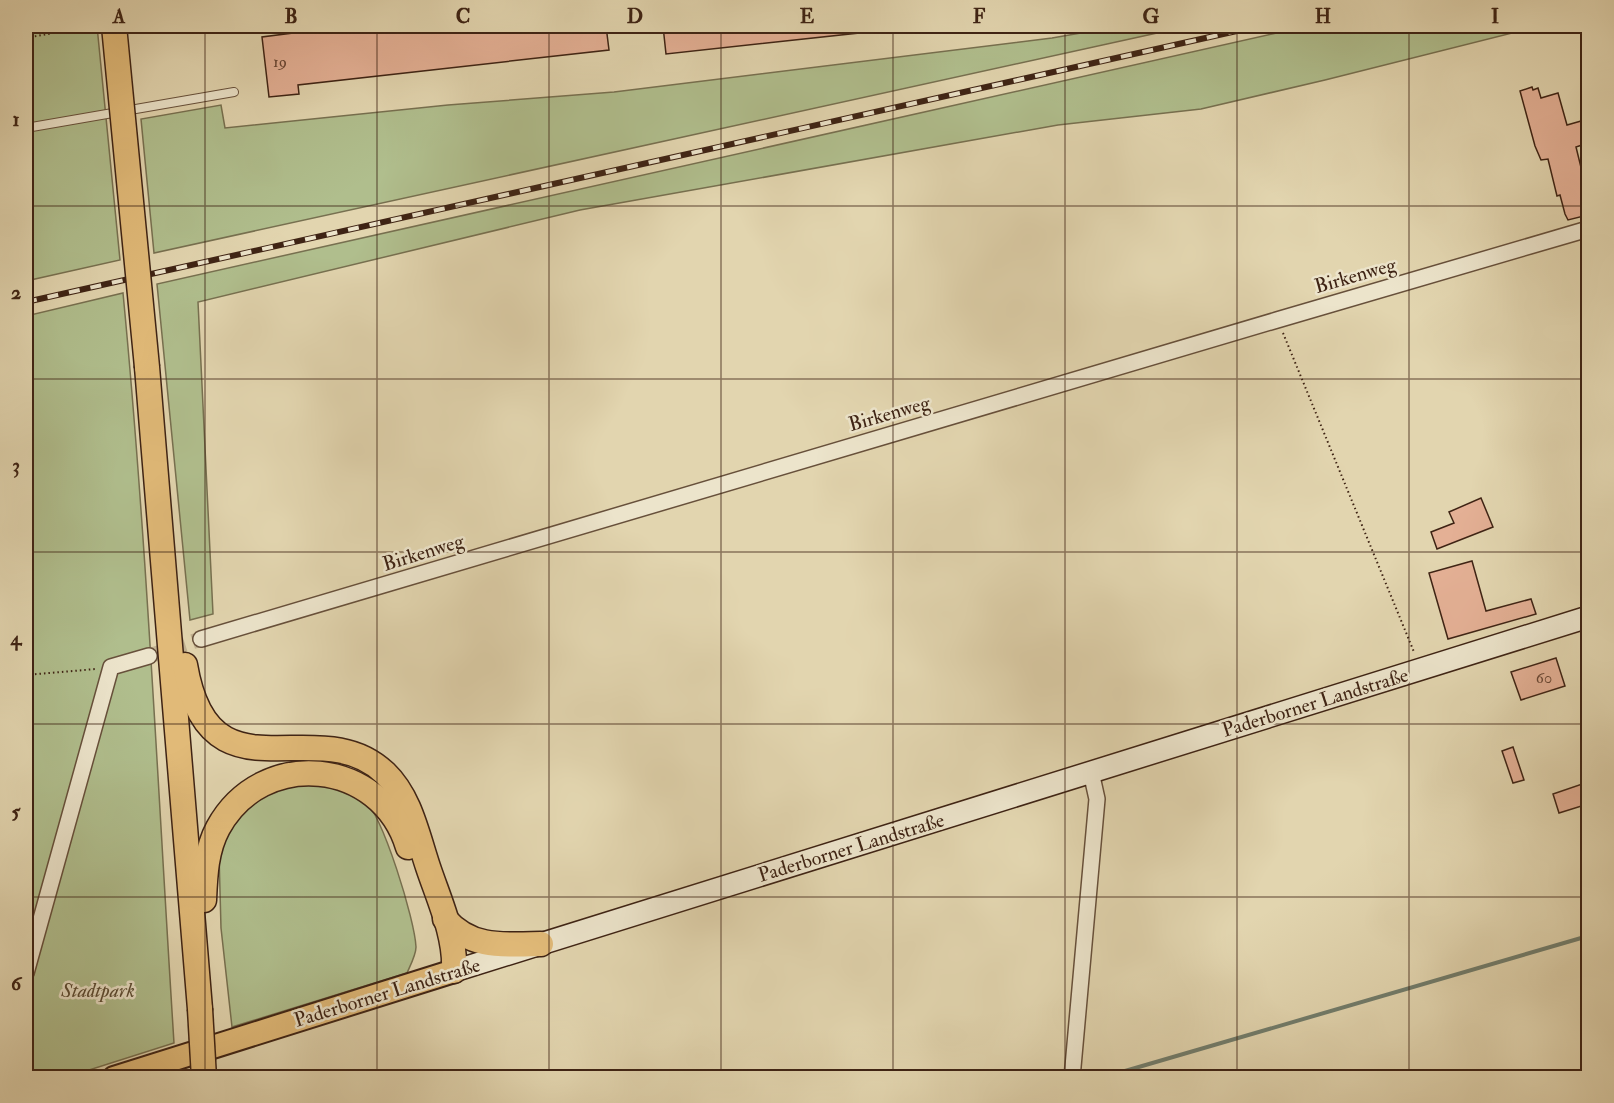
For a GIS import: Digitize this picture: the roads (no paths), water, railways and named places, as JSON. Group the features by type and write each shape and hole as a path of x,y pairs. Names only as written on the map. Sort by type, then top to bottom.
{"highway":[{"path":"114,26 147,367 204,1077"},
{"path":"164,566 174,578 180,638 194,704 201,716 221,735 240,744 264,749 334,749 359,755 393,781 409,809 454,947 454,971"},
{"path":"196,965 205,934 206,865 212,840 222,821 237,802 265,783 287,776 317,773 352,781 376,797 394,818 406,840 441,956 454,971"},
{"path":"445,919 455,931 479,942 502,945 541,944"}],"main road":[{"name":"Paderborner Landstraße","path":"114,1077 1588,617"}],"street":[{"name":"Birkenweg","path":"201,639 1588,230"},
{"path":"26,973 111,667 149,656"},
{"path":"1072,1077 1097,799 1091,772"}],"lane":[{"path":"26,128 234,92"}],"waterway":[{"path":"1101,1078 1588,936"},
{"path":"1585,1078 1588,1059"}],"tunnel":[{"path":"149,656 201,639"}],"railway":[{"path":"26,302 1259,26"}],"park label":[{"name":"Stadtpark","path":"98,990"}]}
